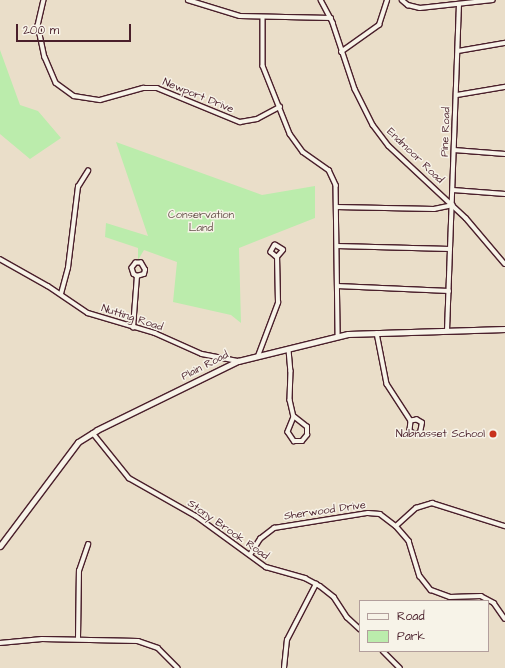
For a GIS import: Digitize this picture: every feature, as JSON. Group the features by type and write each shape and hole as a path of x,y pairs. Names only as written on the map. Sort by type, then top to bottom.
{"main road":[{"name":"Plain Road","path":"0,546 69,452 93,432 238,361 289,350 338,336 377,333 505,329"}],"street":[{"name":"Newport Drive","path":"44,0 38,25 43,52 56,83 74,96 100,100 143,88 157,88 240,122 257,119 280,107"},
{"path":"188,0 231,15 331,18"},
{"name":"Endmoor Road","path":"321,0 331,18 340,52 360,102 377,130 389,146 453,205 505,264"},
{"path":"340,52 379,26 387,0"},
{"path":"402,0 414,7 459,5 493,0"},
{"name":"Pine Road","path":"447,331 453,205 459,5"},
{"path":"263,17 263,66 280,107 298,147 329,170 336,185 338,336"},
{"path":"458,51 505,43"},
{"path":"457,94 505,87"},
{"path":"454,150 505,154"},
{"path":"61,294 68,268 78,187 88,171"},
{"path":"453,190 505,194"},
{"path":"336,207 434,209 453,205"},
{"path":"337,246 450,249"},
{"path":"258,357 278,303 277,257"},
{"name":"Nutting Road","path":"0,259 61,294 88,313 133,328 155,333 202,354 238,361"},
{"path":"133,328 138,276"},
{"path":"338,286 448,291"},
{"path":"377,333 387,384 411,422 410,431 419,433 422,429 422,423 417,420 411,422"},
{"path":"289,350 290,400 294,417 288,435 294,441 302,441 307,435 308,430 294,417"},
{"path":"223,359 226,367"},
{"name":"Stony Brook Road","path":"93,432 129,478 196,516 271,570 316,584 331,594 350,621 359,628"},
{"path":"396,526 416,508 432,503 505,526"},
{"name":"Sherwood Drive","path":"250,555 265,534 280,526 368,513 380,514 396,526 414,549 420,576 431,590 450,596 481,596 488,600"},
{"path":"78,639 79,571 88,545"},
{"path":"284,668 287,640 316,584"},
{"name":"Sherwood Drive","path":"489,600 494,603 505,619"},
{"path":"0,643 78,639 145,642 164,652 178,668"},
{"path":"383,652 398,667"}],"green space":[{"path":"0,50 20,105 38,111 61,138 30,159 0,134"},
{"name":"Conservation Land","path":"116,142 262,195 315,186 315,218 239,248 241,323 231,315 173,302 177,262 144,250 138,260 138,248 105,237 106,223 148,236"}],"place":[{"name":"Nabnasset School","path":"493,434"}]}
